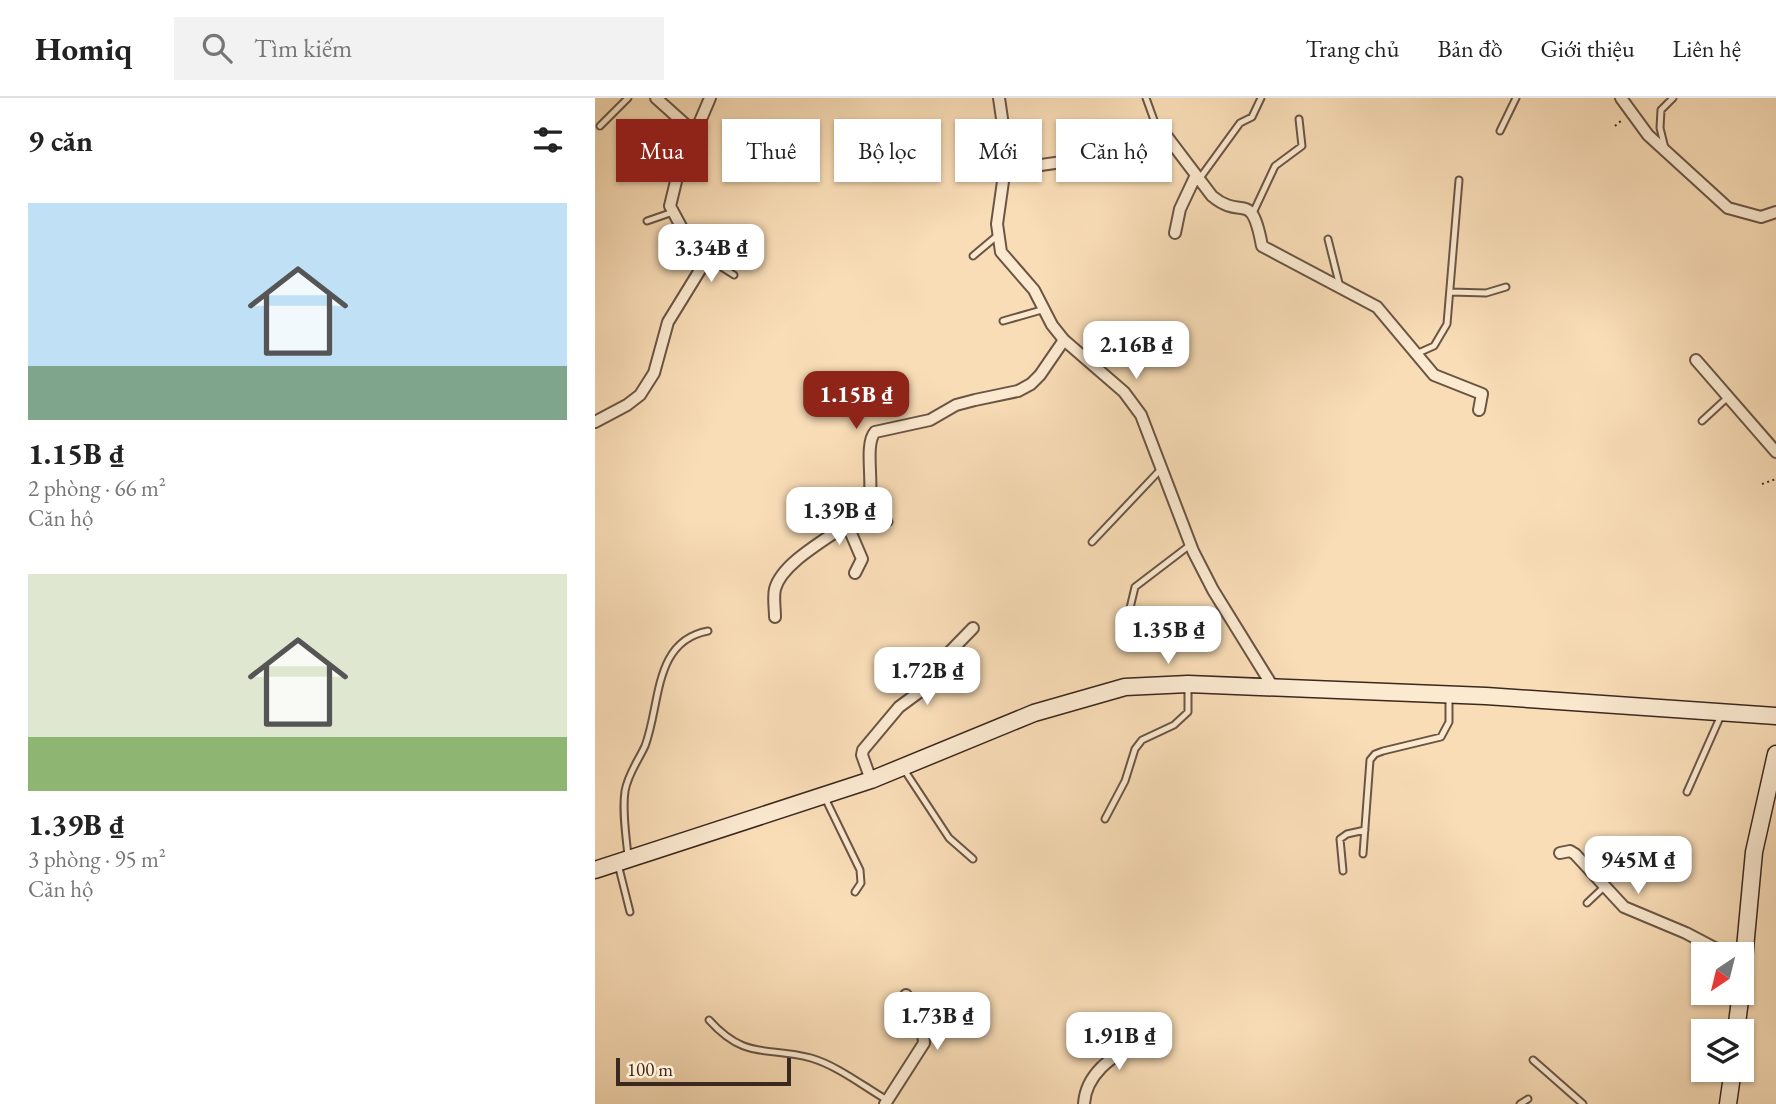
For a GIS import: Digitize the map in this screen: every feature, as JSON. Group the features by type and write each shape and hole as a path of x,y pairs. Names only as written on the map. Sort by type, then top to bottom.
{"street":[{"path":"656,98 679,119"},
{"path":"701,119 710,98"},
{"path":"999,98 1002,119"},
{"path":"1621,98 1648,135 1728,208 1761,217 1776,212"},
{"path":"1172,140 1189,168 1218,201 1246,208 1253,213 1262,246 1377,307 1434,375 1482,394 1479,410"},
{"path":"1175,233 1180,209 1198,177"},
{"path":"595,422 634,400 654,373 668,323 697,279 700,270 698,258 670,206 676,182"},
{"path":"1005,182 998,236 1000,252 1034,290 1052,325 1064,340 1124,392 1141,415 1190,545 1213,590 1273,687"},
{"path":"775,617 774,590 781,575 817,544 861,515 869,504 870,441 875,432 930,420 957,405 1019,391 1039,375 1064,340"},
{"path":"1696,360 1776,452"},
{"path":"847,524 862,559 855,573"},
{"path":"871,780 862,755 863,750 899,707 918,693 937,664 973,628"},
{"path":"595,870 871,780 1034,713 1125,687 1188,684 1449,694 1776,716"},
{"path":"1745,942 1754,852 1770,803 1776,754"},
{"path":"1560,853 1570,851 1575,854 1624,907 1703,942"},
{"path":"886,1102 924,1043 922,1022 906,995"},
{"path":"1084,1104 1084,1095 1091,1080 1103,1064 1144,1037"},
{"path":"1728,1104 1731,1082"}],"lane":[{"path":"600,126 628,98"},
{"path":"1146,98 1154,119"},
{"path":"1198,177 1240,123 1252,117 1261,98"},
{"path":"1500,131 1516,98"},
{"path":"1665,151 1660,128 1661,110 1673,98"},
{"path":"1253,213 1275,166 1302,146 1299,119"},
{"path":"1416,354 1434,346 1447,324 1458,180"},
{"path":"647,221 673,212"},
{"path":"973,256 998,236"},
{"path":"1328,239 1340,287"},
{"path":"698,258 712,261 734,275"},
{"path":"1451,292 1486,293 1506,287"},
{"path":"1003,321 1045,309"},
{"path":"1702,421 1728,397"},
{"path":"1092,542 1161,468"},
{"path":"869,504 882,503 889,522"},
{"path":"1130,608 1135,587 1190,545"},
{"path":"631,912 623,861 625,793 629,777 645,745 667,659 677,645 691,634 708,631"},
{"path":"1105,819 1125,781 1135,749 1142,740 1174,726 1188,712 1188,684"},
{"path":"1363,854 1370,760 1374,754 1383,751 1441,737 1449,722 1449,694"},
{"path":"1687,792 1724,711"},
{"path":"902,768 949,838 973,859"},
{"path":"824,795 860,870 862,883 855,892"},
{"path":"1343,871 1340,839 1347,834 1365,830"},
{"path":"1587,903 1605,886"},
{"path":"709,1020 720,1033 740,1047 812,1059 886,1102"},
{"path":"1533,1060 1583,1104"},
{"path":"1520,1104 1528,1099"}],"path":[{"path":"1762,484 1776,479"}]}
